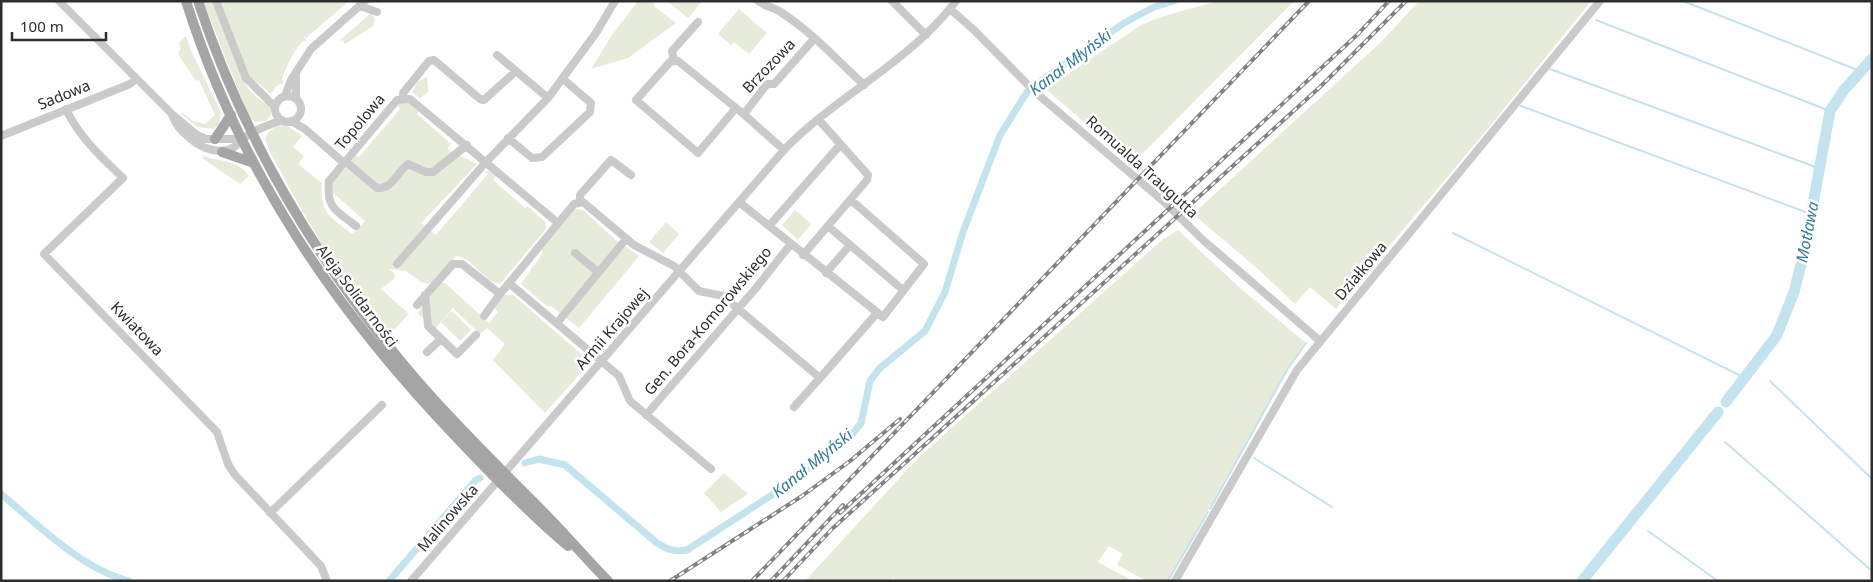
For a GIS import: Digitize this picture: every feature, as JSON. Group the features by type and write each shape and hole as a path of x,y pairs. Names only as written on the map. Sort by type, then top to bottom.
{"main road":[{"name":"Aleja Solidarności","path":"186,1 206,56 231,115 254,162 301,245 352,319 427,407 608,581"},
{"name":"Aleja Solidarności","path":"198,1 212,43 252,134 313,241 387,345 500,476"},
{"path":"215,139 231,115"},
{"path":"222,152 254,162"}],"street":[{"path":"59,1 172,114 197,135 206,139 242,139"},
{"path":"216,1 246,78 262,94 279,104 296,99"},
{"path":"397,264 486,162 548,98 596,33 615,1"},
{"name":"Brzozowa","path":"758,1 765,6 777,10 814,39 864,85"},
{"path":"892,1 926,36"},
{"name":"Armii Krajowej","path":"500,476 784,150 818,119 909,51 926,36 956,1"},
{"name":"Działkowa","path":"1175,581 1297,370 1319,340 1404,240 1600,1"},
{"path":"268,126 291,80 311,49 362,4 377,12"},
{"name":"Romualda Traugutta","path":"950,9 969,25 1034,92 1163,200 1203,240 1319,340"},
{"path":"674,61 672,51 698,22"},
{"name":"Brzozowa","path":"744,114 767,84 774,84 814,39"},
{"path":"497,55 548,98"},
{"path":"403,98 403,93 429,61 434,60 480,100 484,100 516,71"},
{"path":"736,108 698,153 636,100 670,62 678,61 744,114 784,150"},
{"path":"172,114 176,124 194,142 206,148 222,152 236,146 242,139 268,126 282,120 294,119 300,110 296,99 296,74"},
{"name":"Sadowa","path":"1,136 130,84 136,79"},
{"path":"508,138 532,158 542,157 590,112 591,104 563,79"},
{"name":"Topolowa","path":"294,119 344,162 397,100 403,98 410,99 558,223"},
{"path":"279,104 282,120"},
{"name":"Kwiatowa","path":"66,109 73,125 81,136 123,178 44,254 217,432 230,469 321,566 327,581"},
{"path":"803,255 851,200 867,180 868,175 818,119"},
{"path":"769,226 840,145"},
{"path":"356,226 330,205 327,197 329,182 344,162 377,188 382,189 388,186 408,164 426,172 432,172 467,146"},
{"path":"580,202 580,195 611,160 631,175"},
{"path":"739,202 883,318 924,264 851,200"},
{"path":"487,318 489,308 500,294 574,204 580,202 585,204 641,250 674,266 699,291 723,296 820,378"},
{"path":"829,227 903,290"},
{"path":"557,323 626,239"},
{"name":"Gen. Bora-Komorowskiego","path":"646,414 738,309 790,245"},
{"path":"826,273 850,245"},
{"path":"575,253 598,272"},
{"path":"417,305 453,264 462,264 500,294"},
{"path":"509,283 619,376 630,401 711,469"},
{"path":"425,295 428,326 457,354 476,335"},
{"path":"794,407 876,313"},
{"path":"427,352 441,339"},
{"path":"270,513 382,405"},
{"name":"Malinowska","path":"411,581 500,476"}],"green space":[{"path":"203,1 213,1 246,85 251,92 272,109 271,115 266,121 255,122 249,117"},
{"path":"220,1 349,1 306,38 303,36 307,41 303,41 291,59 282,79 284,83 276,86 271,94 249,76"},
{"path":"638,1 653,1 655,7 676,23 628,58 591,69 612,35"},
{"path":"667,1 702,1 688,18"},
{"path":"1218,1 1294,1 1132,164 1046,89 1141,25 1164,16"},
{"path":"1419,1 1591,1 1482,136 1336,309 1310,287 1295,304 1258,269 1193,214 1380,43"},
{"path":"739,9 767,33 749,54 734,42 731,45 718,34"},
{"path":"371,13 375,19 373,26 345,44 343,40 338,42"},
{"path":"186,36 193,55 221,112 219,124 214,129 197,127 180,113 183,113 193,121 205,124 215,115 199,80 196,81 178,54 181,49 179,43"},
{"path":"427,77 428,92 420,98 412,92 417,82"},
{"path":"410,102 420,110 417,114 451,144 447,149 477,164 421,223 436,235 488,174 484,172 489,171 496,176 493,180 525,208 527,206 545,222 546,229 500,284 488,279 468,261 456,256 430,284 421,282 406,271 389,269 394,273 395,278 381,289 409,314 387,337 340,276 295,198 268,148 265,138 274,128 283,125 302,136 293,147 304,156 298,164 322,183 322,201 325,208 332,218 352,234 365,221 330,190 332,182 351,163 355,155 359,157 400,109 397,105"},
{"path":"204,156 235,164 249,176 240,184 202,158"},
{"path":"575,209 583,210 618,242 639,256 579,328 551,306 547,306 521,284 542,254 542,249"},
{"path":"795,210 811,224 798,240 782,225"},
{"path":"666,222 679,234 663,253 649,242"},
{"path":"1178,230 1240,288 1306,343 1287,370 1168,581 1147,581 1117,565 1123,554 1109,546 1098,562 1133,581 897,581 893,578 891,581 805,581 917,459 1162,240"},
{"path":"441,283 445,283 489,323 498,312 494,307 503,295 513,295 587,359 587,366 545,413 493,360 505,344 487,328 480,334 453,308 435,329 417,313"},
{"path":"452,311 471,330 460,341 441,322"},
{"path":"724,473 748,494 721,512 704,493"}],"waterway":[{"name":"Kanał Młyński","path":"525,463 539,459 565,465 657,543 675,551 687,550 792,482 851,436 861,423 870,381 880,368 925,331 945,292 963,232 1000,135 1029,89 1124,23 1154,7 1174,1"},
{"path":"1683,1 1860,71"},
{"path":"1596,20 1830,111"},
{"name":"Motława","path":"1726,402 1777,335 1794,292 1804,253 1830,111 1844,90 1872,59"},
{"path":"1550,69 1821,169"},
{"path":"1521,106 1811,214"},
{"path":"1453,233 1745,378"},
{"path":"1210,509 1287,370 1306,343"},
{"path":"1770,381 1872,479"},
{"name":"Motława","path":"1582,581 1718,412"},
{"path":"1725,442 1872,571"},
{"path":"1254,458 1332,507"},
{"name":"Kanał Młyński","path":"389,581 475,481 480,478"},
{"name":"Kanał Młyński","path":"1,494 61,545 94,567 129,581"},
{"path":"1168,581 1208,512"},
{"path":"1648,531 1718,581"}],"railway":[{"path":"752,581 1309,1"},
{"path":"840,513 1358,34 1389,1"},
{"path":"783,581 832,529 1320,87 1406,1"},
{"path":"670,581 802,496 850,461 900,419"},
{"path":"771,581 843,505"}]}
